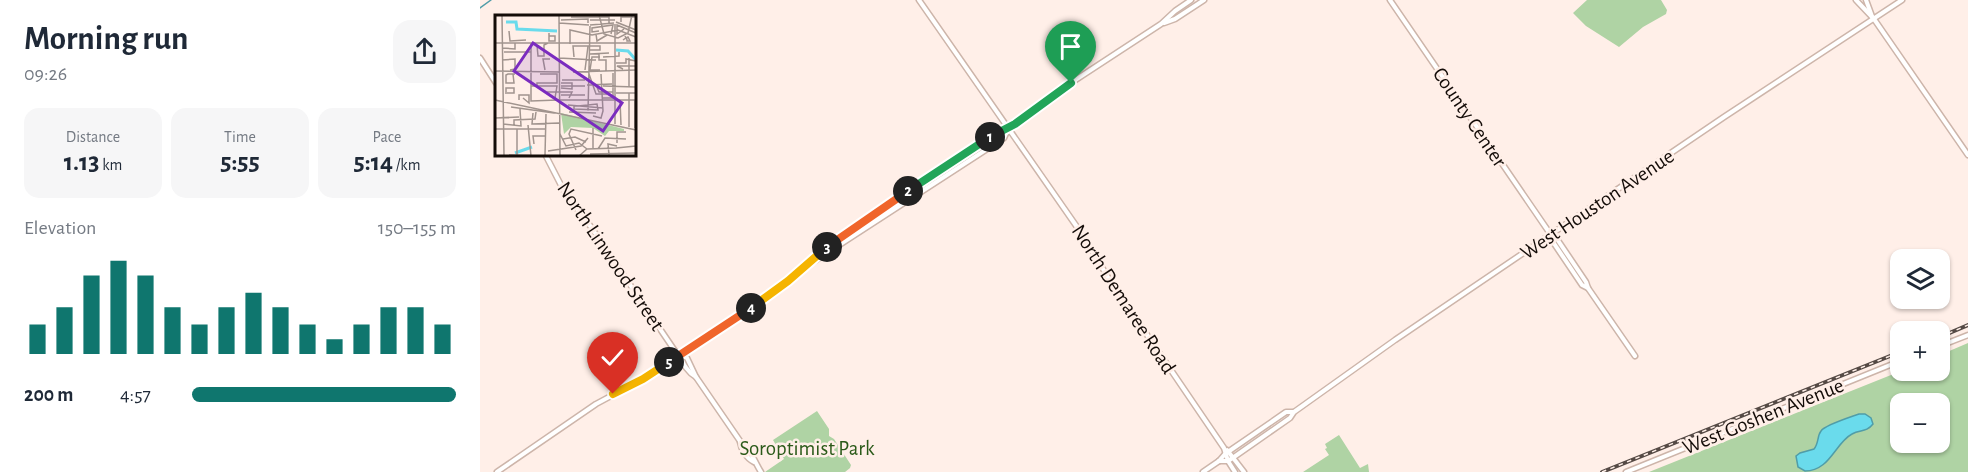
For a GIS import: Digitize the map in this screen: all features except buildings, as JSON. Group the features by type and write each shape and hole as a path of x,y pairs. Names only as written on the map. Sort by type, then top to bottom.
{"street":[{"name":"North Demaree Road","path":"919,0 1084,237 1109,279 1224,448 1235,472"},
{"path":"497,472 600,401 643,379 767,298 828,246 859,224 1000,130 1009,128 1071,83 1161,24 1191,0"},
{"path":"1161,24 1175,19 1204,0"},
{"name":"County Center","path":"1390,0 1551,235 1557,239 1635,356"},
{"path":"1856,0 1874,20 1968,156"},
{"path":"1866,0 1874,20"},
{"name":"West Houston Avenue","path":"1228,461 1395,340 1724,117 1902,0"},
{"path":"480,58 495,81"},
{"path":"809,264 1004,138 1009,128"},
{"name":"North Linwood Street","path":"546,156 566,193 680,355 682,362 696,377 740,441 745,444 761,472"},
{"path":"1950,342 1968,335"},
{"name":"West Goshen Avenue","path":"1626,472 1890,365"},
{"name":"West Houston Avenue","path":"1203,472 1286,412 1294,412"},
{"path":"1227,453 1234,457 1244,472"},
{"path":"1219,461 1228,461"}],"green space":[{"path":"1587,0 1661,0 1667,10 1666,14 1643,27 1619,47 1586,26 1573,13"},
{"path":"1968,343 1968,472 1649,472 1890,375 1890,381 1950,381 1950,351"},
{"name":"Soroptimist Park","path":"817,411 829,429 829,436 834,439 851,465 850,468 845,472 765,472 784,459 773,440"},
{"path":"1339,435 1360,468 1368,464 1369,472 1303,472 1329,455 1325,444"}],"water":[{"path":"1859,414 1865,414 1871,418 1873,424 1868,429 1846,438 1826,462 1814,470 1805,471 1798,467 1796,456 1814,449 1823,429"}],"waterway":[{"path":"480,8 491,0"}],"railway":[{"path":"1950,333 1968,325"},
{"path":"1602,472 1890,356"}],"route":[{"path":"613,394 652,374 762,301 828,246 859,224 1000,130 1009,128 1071,83"}]}
